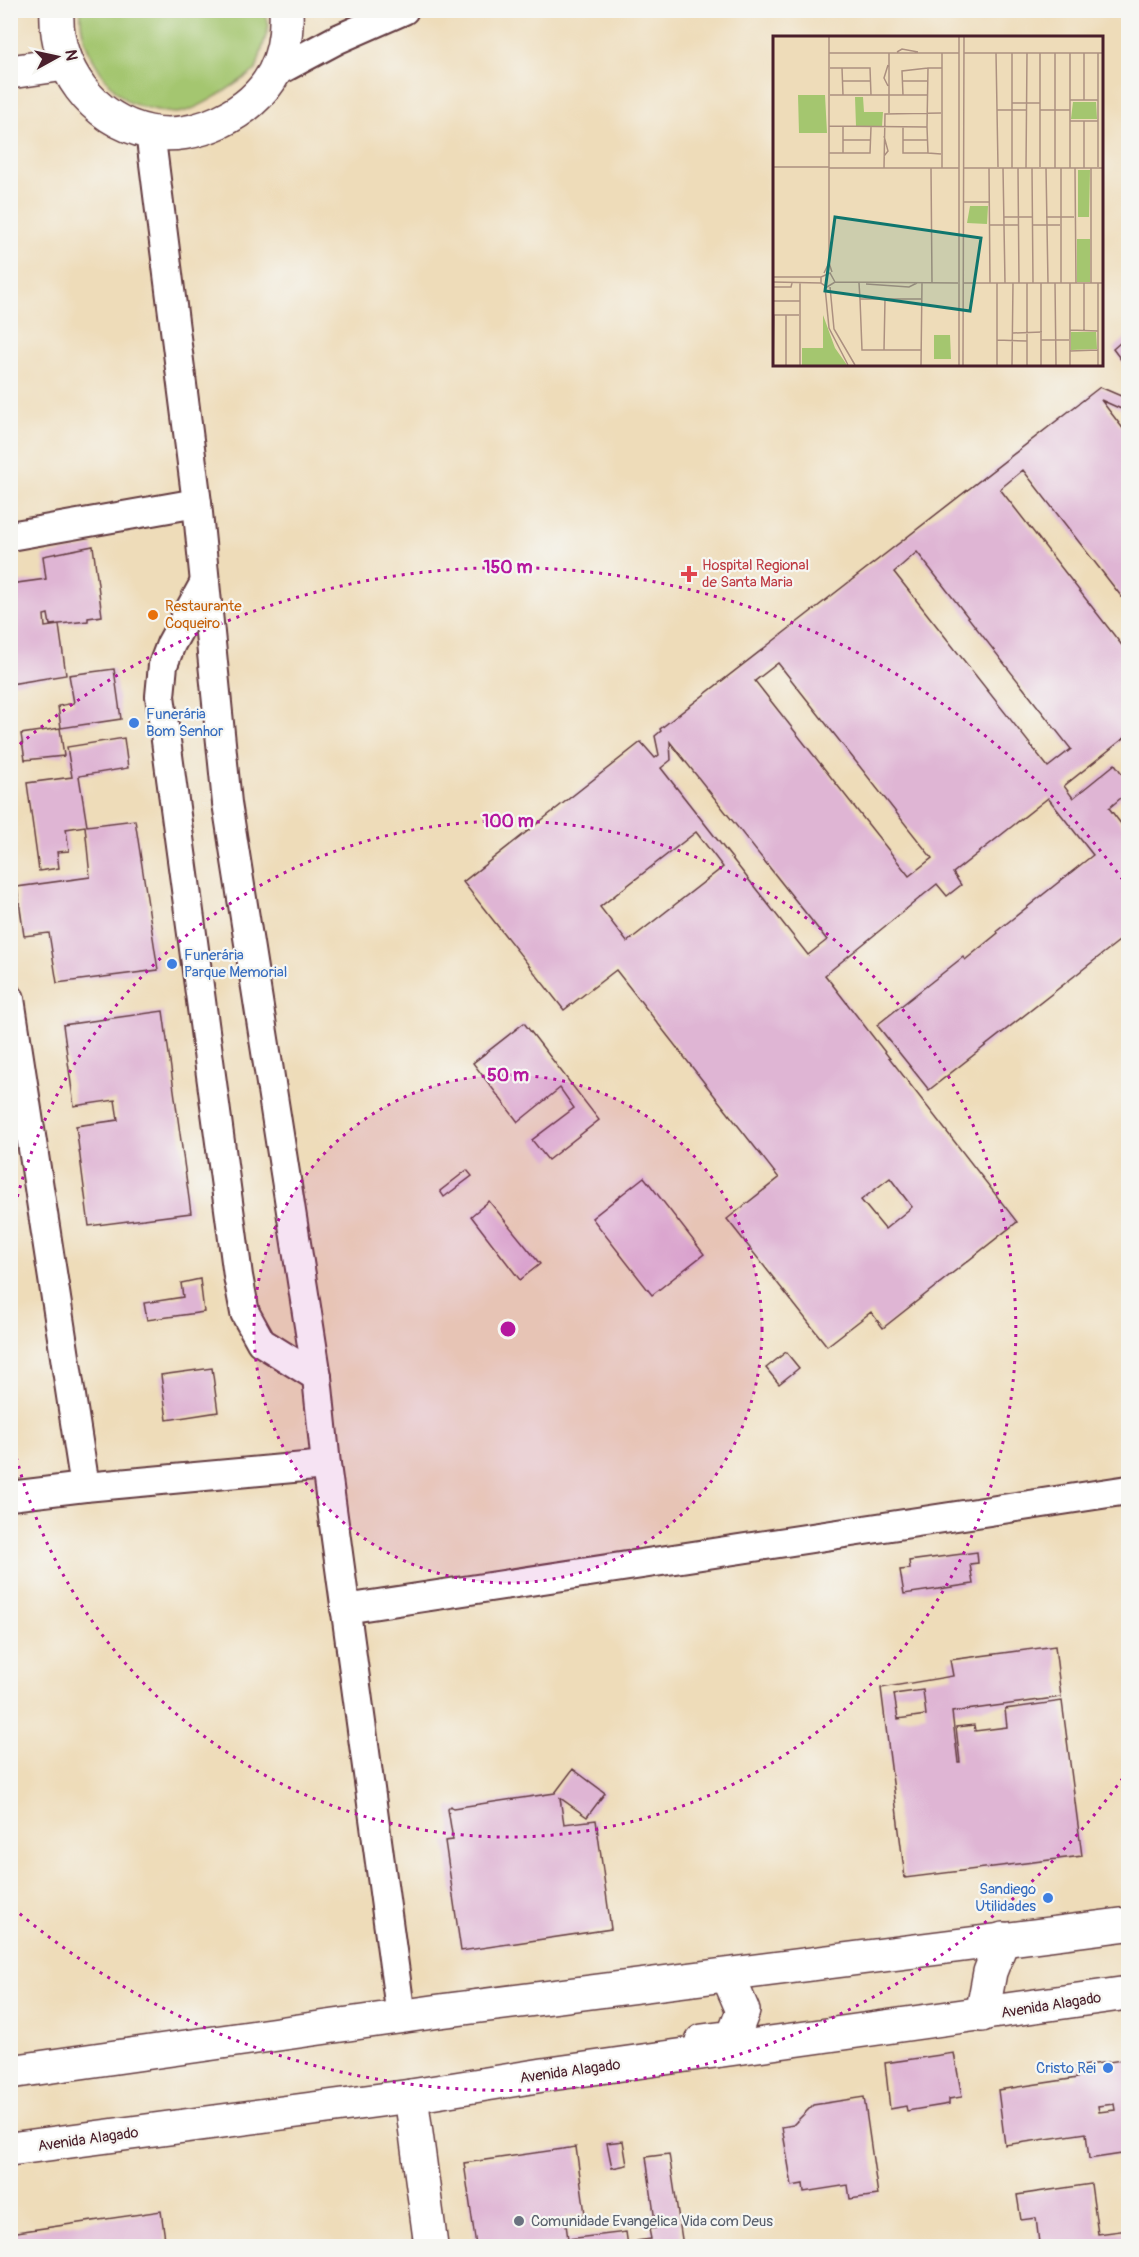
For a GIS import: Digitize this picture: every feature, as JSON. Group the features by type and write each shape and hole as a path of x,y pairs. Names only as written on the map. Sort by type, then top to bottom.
{"main road":[{"path":"57,10 56,29 65,64 85,95 114,119 150,132 198,131 242,111 274,73 287,34 286,10"},
{"path":"10,72 65,64"},
{"path":"10,2072 401,2017 1128,1924"},
{"path":"982,2015 990,1972 1003,1939"},
{"path":"543,2074 592,2054 733,2037 743,2011 728,1976"},
{"name":"Avenida Alagado","path":"10,2149 411,2096 543,2074 1128,1993"},
{"path":"411,2096 431,2247"}],"street":[{"path":"274,73 339,39 404,10"},
{"path":"150,132 197,503 227,802 317,1377 326,1465 401,2017"},
{"path":"10,536 197,503"},
{"path":"206,582 171,644 163,664 160,696 238,1276 245,1312 261,1342 317,1377"},
{"path":"10,999 85,1486"},
{"path":"10,1496 85,1486 326,1465"},
{"path":"345,1609 1128,1490"}],"green space":[{"path":"81,10 263,11 269,25 256,70 205,103 176,113 136,105 118,93 101,72 88,48 83,35"}],"building":[{"path":"1128,336 1128,369 1113,349"},
{"path":"1100,387 1128,399 1128,412 1101,400 1128,435 1128,605 1023,470 1000,489 1128,653 1128,735 1064,786 1073,798 1115,764 1128,782 1128,792 1109,808 1125,829 1128,827 1128,934 929,1090 877,1025 963,957 965,960 998,933 997,931 1093,855 1048,798 953,873 961,885 947,896 937,884 825,975 1017,1222 883,1328 871,1312 827,1346 727,1219 779,1178 616,970 564,1010 463,882 641,742 655,758 659,755 655,736 661,731 660,729","holes":["917,552 1071,749 1048,767 894,572","778,663 932,858 909,876 755,681","670,742 827,940 808,955 661,768 671,760","696,832 723,867 627,942 600,907","890,1178 912,1207 885,1229 861,1200"]},
{"path":"93,546 102,616 88,618 88,621 50,625 48,614 44,615 45,627 59,625 66,675 10,684 10,584 46,579 43,556"},
{"path":"114,669 121,719 61,728 58,706 74,703 69,675"},
{"path":"60,728 64,756 25,760 21,734"},
{"path":"124,738 128,768 79,776 87,826 135,820 158,970 57,983 49,933 24,936 17,887 90,877 85,826 66,829 69,851 57,852 59,868 39,871 27,783 72,777 67,747"},
{"path":"163,1011 191,1213 89,1226 76,1126 118,1120 115,1100 74,1106 63,1025"},
{"path":"524,1023 599,1120 548,1160 532,1140 574,1108 560,1088 518,1122 473,1063"},
{"path":"467,1170 472,1176 444,1197 440,1191"},
{"path":"644,1177 704,1254 652,1295 592,1218"},
{"path":"489,1201 540,1264 520,1280 471,1216"},
{"path":"200,1279 204,1312 147,1320 144,1303 183,1297 181,1283"},
{"path":"786,1352 799,1368 779,1384 766,1368"},
{"path":"212,1368 218,1412 167,1420 161,1375"},
{"path":"977,1552 978,1563 970,1564 973,1584 904,1594 900,1570 910,1569 909,1561"},
{"path":"1055,1646 1061,1697 952,1712 958,1762 960,1762 956,1727 974,1725 975,1731 1007,1727 1005,1709 1062,1701 1082,1856 905,1878 881,1688 953,1676 950,1660","holes":["923,1690 926,1715 898,1719 894,1694"]},
{"path":"573,1769 605,1793 587,1817 560,1798 564,1824 596,1820 611,1929 461,1951 445,1841 453,1840 448,1809 451,1806 453,1808 555,1793"},
{"path":"954,2053 962,2097 949,2099 949,2104 907,2111 906,2106 890,2109 885,2063"},
{"path":"1128,2059 1128,2153 1089,2159 1086,2133 1005,2145 998,2090 1077,2078 1076,2067","holes":["1114,2104 1115,2110 1099,2112 1098,2106"]},
{"path":"864,2097 878,2195 850,2199 848,2185 804,2192 803,2184 792,2186 782,2127 793,2125 813,2105"},
{"path":"623,2141 627,2165 612,2168 607,2143"},
{"path":"576,2147 585,2214 565,2217 568,2239 626,2232 628,2246 619,2244 476,2246 464,2163"},
{"path":"669,2154 683,2246 638,2246 637,2241 651,2239 649,2229 656,2228 646,2157"},
{"path":"1091,2184 1098,2234 1128,2230 1128,2246 1024,2246 1039,2243 1036,2218 1021,2220 1017,2195"},
{"path":"161,2211 166,2246 10,2246 10,2233"}],"place":[{"name":"Hospital Regional de Santa Maria","path":"689,574"},
{"name":"Restaurante Coqueiro","path":"153,615"},
{"name":"Funerária Bom Senhor","path":"134,723"},
{"name":"Funerária Parque Memorial","path":"172,964"},
{"name":"Sandiego Utilidades","path":"1048,1898"},
{"name":"Cristo Rei","path":"1108,2068"},
{"name":"Comunidade Evangelica Vida com Deus","path":"519,2221"}]}
